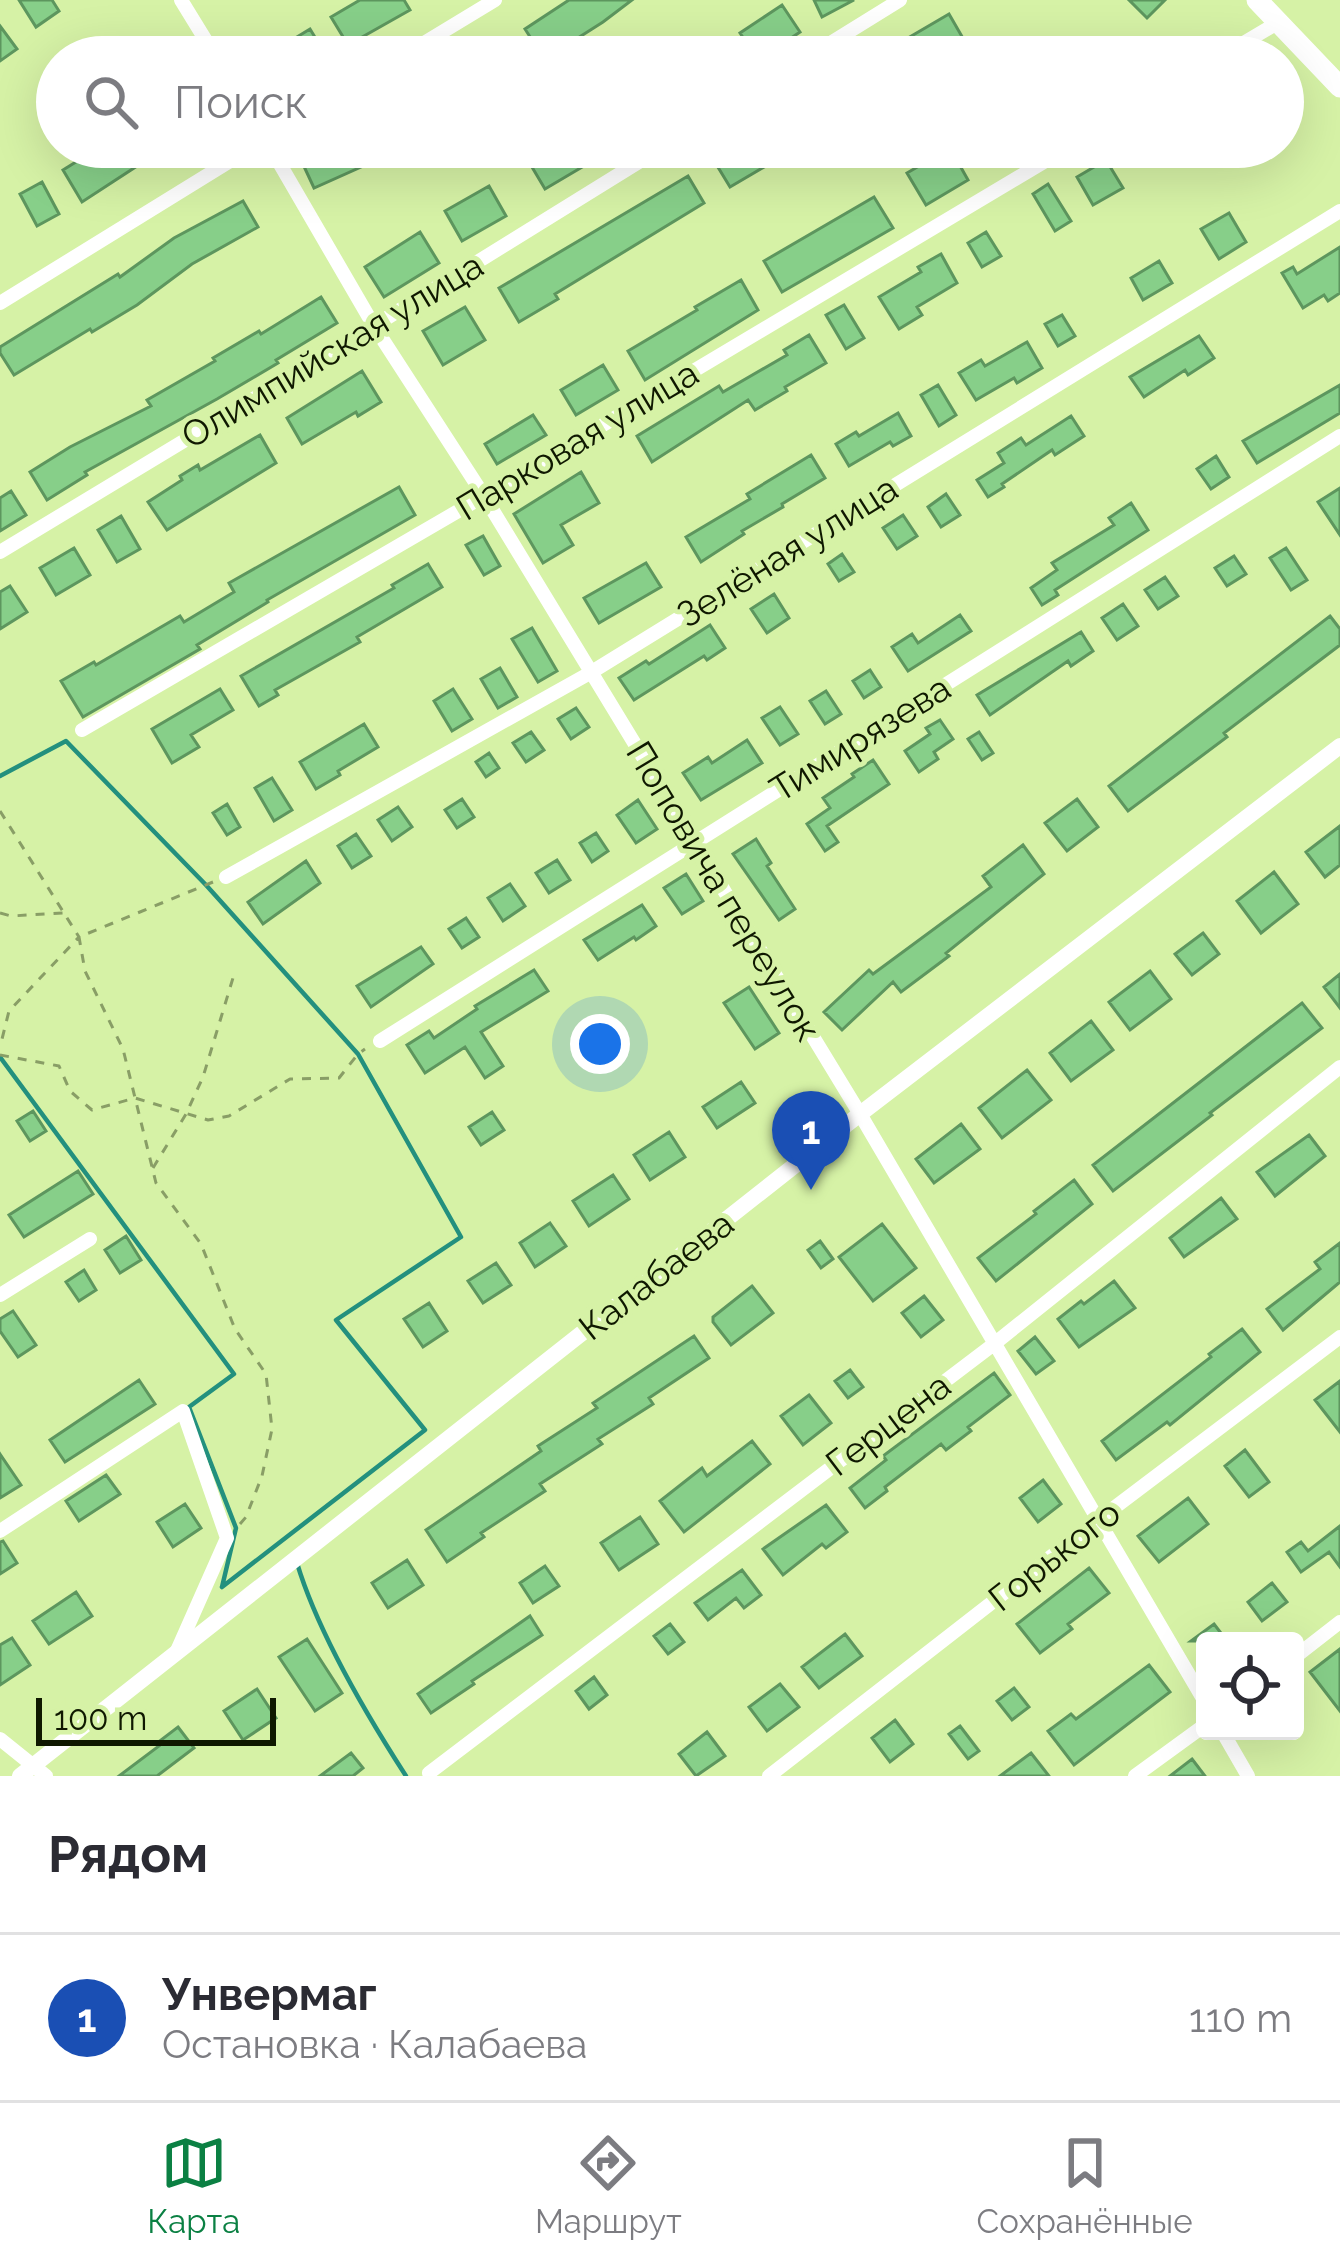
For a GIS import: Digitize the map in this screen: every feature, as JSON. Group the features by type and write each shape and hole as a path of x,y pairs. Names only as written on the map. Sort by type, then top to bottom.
{"highway":[{"path":"1258,0 1292,36"},
{"path":"1304,49 1340,87"}],"street":[{"path":"181,0 203,36"},
{"path":"436,36 495,0"},
{"path":"842,36 900,0"},
{"path":"1255,36 1279,22"},
{"path":"0,303 220,168"},
{"name":"Поповича переулок","path":"282,168 374,326 484,496 860,1114 1196,1687"},
{"name":"Олимпийская улица","path":"0,552 629,168"},
{"name":"Парковая улица","path":"82,730 1034,168"},
{"name":"Зелёная улица","path":"226,877 590,673 1340,212"},
{"name":"Тимирязева","path":"380,1041 1340,436"},
{"name":"Калабаева","path":"33,1772 176,1652 860,1114 1340,746"},
{"name":"Герцена","path":"429,1773 994,1343 1340,1066"},
{"path":"0,1295 90,1239"},
{"name":"Горького","path":"769,1776 1340,1337"},
{"path":"0,1531 183,1412 227,1538 176,1652"},
{"path":"1304,1650 1340,1622"},
{"path":"1135,1776 1196,1732"},
{"path":"0,1739 33,1772"},
{"path":"1227,1740 1248,1776"}],"path":[{"path":"0,811 79,937 85,970 123,1049 156,1183 202,1244 235,1329 266,1375 272,1429 262,1476 246,1517 227,1538"},
{"path":"0,1046 9,1011 79,937 226,877"},
{"path":"0,914 64,913"},
{"path":"153,1168 203,1077 233,978"},
{"path":"0,1055 59,1066 70,1091 92,1110 135,1098 208,1120 229,1116 290,1079 340,1078 358,1054 380,1041"}],"building":[{"path":"19,0 52,0 59,11 36,27"},
{"path":"360,0 404,0 410,10 364,36 343,36 331,17"},
{"path":"569,0 632,0 581,36 530,36 525,29"},
{"path":"814,0 854,0 822,17"},
{"path":"1129,0 1165,0 1147,18"},
{"path":"782,5 800,32 794,36 740,33"},
{"path":"949,14 962,36 911,36"},
{"path":"0,26 17,49 0,61"},
{"path":"66,168 134,168 82,202 63,170"},
{"path":"305,168 359,168 314,188"},
{"path":"533,168 581,168 545,189"},
{"path":"718,168 762,168 730,187"},
{"path":"916,168 961,168 968,180 926,205 907,173"},
{"path":"1092,168 1111,168 1123,188 1093,205 1077,177"},
{"path":"688,176 704,203 555,294 558,299 519,322 499,288"},
{"path":"42,182 59,214 37,226 20,194"},
{"path":"1048,184 1071,221 1055,231 1033,194"},
{"path":"489,186 506,216 462,241 445,211"},
{"path":"874,197 893,228 782,292 764,261"},
{"path":"243,201 258,227 192,264 137,305 14,375 0,347 120,277 174,238"},
{"path":"1229,213 1246,242 1219,259 1201,229"},
{"path":"420,232 439,263 384,297 365,267"},
{"path":"986,232 1001,256 982,267 968,243"},
{"path":"1340,247 1340,293 1328,301 1324,295 1303,308 1282,273 1293,267 1297,274"},
{"path":"941,254 957,283 917,307 922,315 899,329 879,297"},
{"path":"1159,261 1172,283 1143,300 1131,278"},
{"path":"741,280 758,310 645,380 628,351"},
{"path":"321,297 337,323 276,360 278,363 85,472 87,475 47,500 30,472 151,406 147,400"},
{"path":"844,305 864,338 846,349 826,315"},
{"path":"465,307 485,340 443,365 423,331"},
{"path":"1062,315 1075,336 1058,346 1045,324"},
{"path":"809,335 826,363 755,410 748,400 652,462 637,436 719,386 723,392 787,355 784,350"},
{"path":"1199,336 1214,358 1188,375 1185,370 1144,397 1130,377"},
{"path":"1027,342 1042,368 976,400 959,373 981,360 985,366"},
{"path":"603,365 618,390 576,415 561,390"},
{"path":"362,371 381,402 302,444 287,418"},
{"path":"938,385 956,415 939,426 921,395"},
{"path":"1340,385 1340,413 1257,463 1243,441"},
{"path":"898,413 911,436 893,446 890,442 849,466 836,444"},
{"path":"533,415 546,435 497,464 485,444"},
{"path":"1071,416 1084,436 1055,455 1052,450 988,497 977,480 1004,463 998,453 1021,438 1026,445"},
{"path":"260,435 276,463 167,530 148,502 198,465 200,470"},
{"path":"811,455 825,478 701,562 686,537"},
{"path":"1216,456 1229,477 1211,489 1197,469"},
{"path":"581,472 599,503 561,525 573,545 543,563 514,514"},
{"path":"399,487 415,515 267,600 197,645 200,649 83,717 61,681 180,616 184,622 234,592 229,583"},
{"path":"1340,488 1340,535 1318,502"},
{"path":"11,491 26,515 0,531 0,498"},
{"path":"946,494 960,515 941,527 928,507"},
{"path":"1131,503 1148,530 1055,590 1058,595 1042,605 1031,588 1057,570 1052,563 1114,525 1109,518"},
{"path":"903,515 917,536 897,549 883,528"},
{"path":"121,516 140,549 117,562 98,530"},
{"path":"483,536 500,566 484,575 466,545"},
{"path":"74,548 90,575 56,595 40,568"},
{"path":"1286,548 1307,580 1291,590 1270,558"},
{"path":"842,554 854,572 839,581 828,564"},
{"path":"1234,556 1246,574 1227,586 1215,568"},
{"path":"646,563 661,587 599,623 584,598"},
{"path":"428,564 442,587 357,637 360,642 275,690 278,695 259,706 241,676"},
{"path":"1165,577 1178,596 1158,609 1145,590"},
{"path":"10,586 27,612 0,629 0,592"},
{"path":"774,594 789,618 767,633 751,609"},
{"path":"1123,604 1138,626 1117,640 1102,618"},
{"path":"960,615 971,631 908,671 892,647 912,634 918,643"},
{"path":"1330,616 1340,629 1340,645 1128,811 1109,786"},
{"path":"710,625 725,648 634,700 619,678"},
{"path":"532,628 557,671 538,682 512,639"},
{"path":"1081,632 1093,651 1071,666 1068,661 990,715 977,695"},
{"path":"500,668 517,697 498,708 481,679"},
{"path":"870,670 881,687 864,698 853,681"},
{"path":"220,689 233,710 191,735 199,747 172,763 152,729"},
{"path":"453,689 472,719 452,731 434,701"},
{"path":"826,691 841,714 825,724 810,701"},
{"path":"780,707 798,734 780,745 762,718"},
{"path":"576,708 589,727 571,739 558,719"},
{"path":"940,720 953,739 934,752 938,759 919,772 905,751 930,734 926,728"},
{"path":"364,724 378,747 316,789 300,762"},
{"path":"531,732 544,750 526,762 513,743"},
{"path":"979,732 993,753 982,760 968,739"},
{"path":"747,740 762,763 701,800 683,773 708,757 712,763"},
{"path":"489,753 499,768 486,777 476,762"},
{"path":"873,760 889,784 827,826 838,842 825,851 807,824 830,808 823,798"},
{"path":"272,778 292,810 274,821 255,788"},
{"path":"462,799 474,817 457,828 445,810"},
{"path":"1077,799 1098,827 1067,851 1045,823"},
{"path":"638,800 657,829 636,843 617,815"},
{"path":"227,804 240,827 227,835 213,813"},
{"path":"398,807 412,827 392,841 378,820"},
{"path":"1340,826 1340,865 1325,877 1306,852"},
{"path":"596,833 608,851 592,862 580,843"},
{"path":"356,834 371,856 352,868 338,846"},
{"path":"756,839 795,909 779,920 733,854"},
{"path":"1023,845 1044,874 946,953 949,956 901,992 893,982 842,1030 824,1012 869,970 873,974 991,887 983,876"},
{"path":"557,860 570,880 549,893 536,873"},
{"path":"306,861 320,883 263,924 248,902"},
{"path":"1274,872 1298,904 1261,933 1237,901"},
{"path":"686,874 703,901 682,914 664,888"},
{"path":"510,884 525,906 503,921 488,898"},
{"path":"642,905 656,926 598,960 584,940"},
{"path":"466,918 479,937 462,948 449,929"},
{"path":"1203,933 1219,954 1192,975 1175,954"},
{"path":"421,947 433,964 371,1007 357,986"},
{"path":"534,970 548,991 481,1032 503,1066 485,1078 465,1047 425,1073 407,1045 429,1031 434,1038"},
{"path":"1150,971 1171,999 1130,1030 1109,1002"},
{"path":"1340,974 1340,1008 1324,987"},
{"path":"749,987 779,1033 755,1049 724,1003"},
{"path":"1302,1003 1322,1028 1113,1191 1093,1165"},
{"path":"1091,1021 1113,1050 1071,1081 1050,1053"},
{"path":"1027,1070 1051,1100 1002,1138 979,1108"},
{"path":"741,1082 755,1103 717,1128 703,1107"},
{"path":"33,1111 46,1131 30,1141 17,1121"},
{"path":"492,1112 504,1130 481,1145 469,1127"},
{"path":"961,1124 980,1149 934,1183 916,1159"},
{"path":"669,1132 685,1157 650,1180 634,1155"},
{"path":"1309,1135 1325,1156 1275,1196 1257,1172"},
{"path":"78,1171 93,1194 24,1237 9,1215"},
{"path":"613,1175 629,1199 589,1226 573,1201"},
{"path":"1074,1180 1092,1204 996,1281 978,1258"},
{"path":"1221,1198 1237,1219 1184,1257 1170,1238"},
{"path":"550,1223 566,1246 535,1267 520,1243"},
{"path":"882,1224 916,1268 873,1301 839,1257"},
{"path":"126,1236 141,1260 120,1273 105,1250"},
{"path":"820,1241 833,1259 821,1268 808,1250"},
{"path":"1340,1243 1340,1282 1283,1330 1267,1309 1320,1269 1315,1262"},
{"path":"496,1263 511,1285 483,1303 468,1281"},
{"path":"84,1270 96,1290 79,1301 66,1282"},
{"path":"1114,1281 1135,1308 1079,1347 1058,1319"},
{"path":"752,1286 773,1313 731,1345 713,1317"},
{"path":"924,1296 943,1320 921,1337 902,1313"},
{"path":"429,1303 447,1331 423,1347 404,1319"},
{"path":"13,1311 36,1345 18,1357 0,1331 0,1319"},
{"path":"1242,1329 1260,1352 1170,1425 1167,1422 1116,1460 1102,1441"},
{"path":"694,1336 709,1358 649,1398 653,1404 598,1439 602,1444 540,1484 545,1491 447,1562 426,1530 541,1451 538,1446 597,1408 593,1403"},
{"path":"1035,1337 1054,1361 1036,1374 1018,1351"},
{"path":"850,1370 863,1387 848,1398 835,1381"},
{"path":"994,1373 1010,1395 968,1427 971,1431 946,1450 941,1444 865,1508 850,1488 886,1460 883,1456"},
{"path":"139,1380 155,1404 65,1462 50,1440"},
{"path":"1340,1381 1340,1432 1315,1400"},
{"path":"809,1395 831,1423 803,1445 781,1416"},
{"path":"752,1441 770,1464 684,1532 660,1501 702,1468 707,1476"},
{"path":"1245,1450 1269,1482 1249,1497 1225,1466"},
{"path":"0,1454 21,1485 0,1498"},
{"path":"106,1475 120,1494 79,1521 66,1501"},
{"path":"1043,1480 1061,1504 1038,1522 1020,1498"},
{"path":"1188,1498 1208,1524 1159,1562 1138,1536"},
{"path":"185,1504 201,1528 173,1547 157,1522"},
{"path":"826,1505 847,1532 826,1548 822,1544 783,1575 763,1549"},
{"path":"640,1517 658,1544 619,1570 601,1543"},
{"path":"1340,1526 1340,1567 1329,1552 1301,1572 1287,1552 1301,1542 1308,1551"},
{"path":"0,1542 17,1563 0,1574"},
{"path":"407,1560 423,1585 388,1608 372,1583"},
{"path":"545,1566 559,1586 533,1603 520,1583"},
{"path":"1089,1568 1109,1593 1040,1653 1017,1624"},
{"path":"742,1570 761,1595 744,1608 736,1598 708,1620 695,1603"},
{"path":"1272,1583 1287,1602 1262,1621 1248,1602"},
{"path":"76,1592 92,1616 49,1644 33,1621"},
{"path":"530,1616 542,1635 431,1713 418,1694"},
{"path":"670,1624 684,1642 668,1654 654,1636"},
{"path":"845,1634 862,1656 819,1688 802,1667"},
{"path":"12,1638 30,1665 0,1685 0,1645"},
{"path":"307,1639 342,1693 315,1711 279,1657"},
{"path":"1340,1649 1340,1711 1310,1672"},
{"path":"1149,1665 1170,1692 1074,1765 1048,1731 1071,1714 1076,1719"},
{"path":"594,1677 607,1695 589,1709 576,1691"},
{"path":"780,1684 799,1707 767,1731 749,1707"},
{"path":"1014,1688 1029,1707 1012,1720 997,1701"},
{"path":"257,1689 276,1718 243,1740 224,1711"},
{"path":"895,1720 913,1744 890,1762 872,1738"},
{"path":"960,1726 979,1751 968,1759 949,1734"},
{"path":"178,1727 194,1748 157,1776 119,1776 159,1746"},
{"path":"707,1732 725,1756 696,1776 679,1754"},
{"path":"351,1753 363,1768 353,1776 320,1776"},
{"path":"1031,1753 1049,1776 1000,1776"},
{"path":"1192,1759 1205,1776 1170,1776"}],"waterway":[{"path":"0,776 66,741 206,885 358,1054 461,1237 336,1320 425,1430 222,1587"},
{"path":"0,1057 234,1374 189,1407 236,1528 222,1587"},
{"path":"297,1563 330,1645 406,1776"}],"place":[{"name":"Унвермаг","path":"811,1190"}]}
